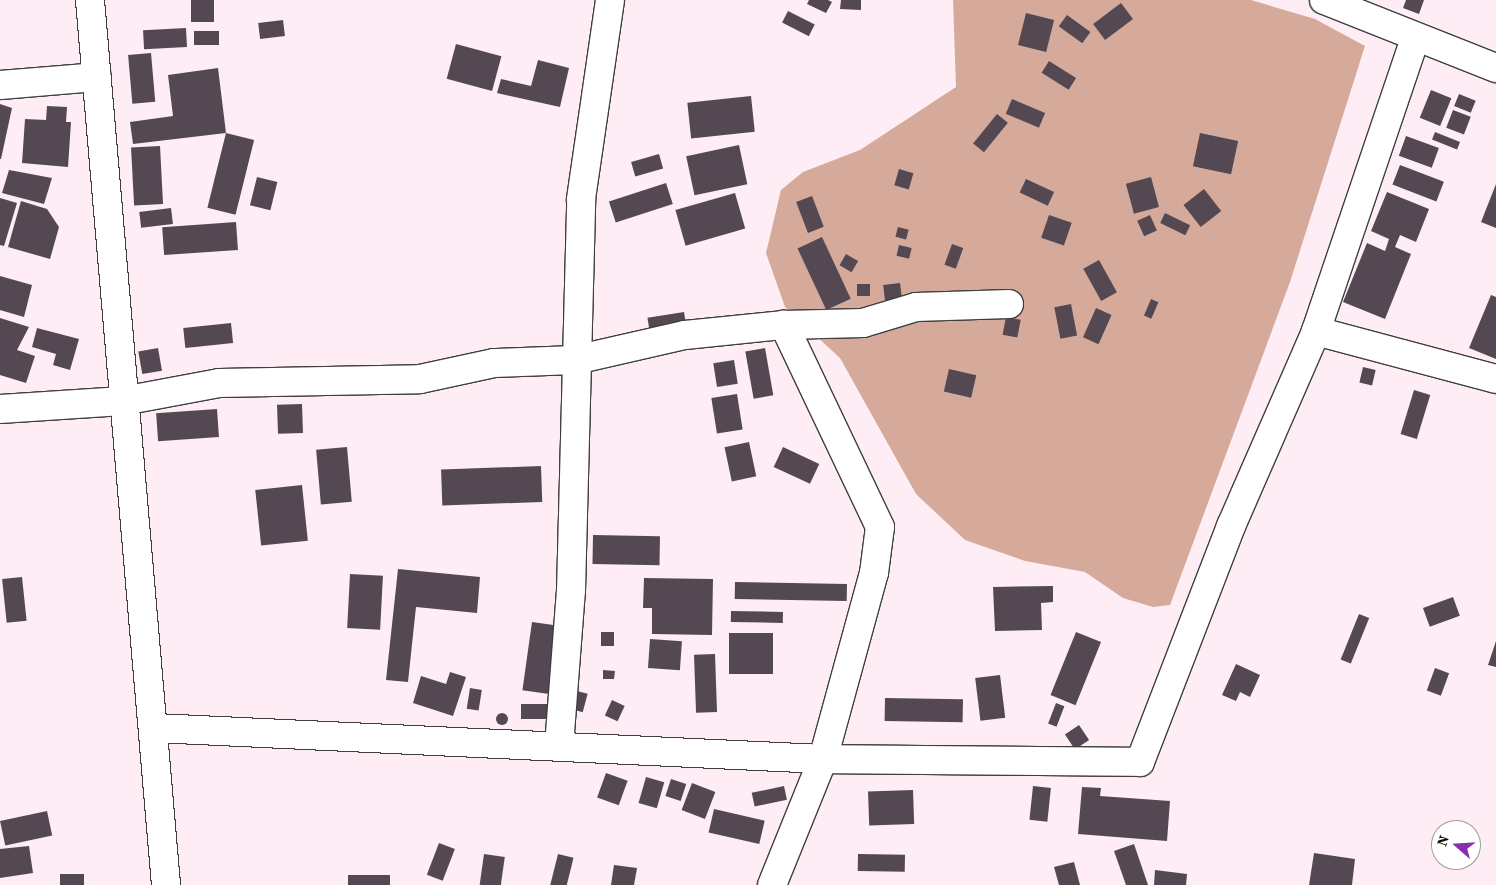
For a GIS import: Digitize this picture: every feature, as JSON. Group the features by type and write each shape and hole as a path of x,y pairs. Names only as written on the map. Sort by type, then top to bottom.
{"street":[{"path":"90,0 124,401 155,728 166,885"},
{"path":"559,746 571,590 575,360 581,199 610,0"},
{"path":"1324,0 1415,38 1496,68"},
{"path":"155,728 823,759 1140,762 1231,526 1316,330 1415,38"},
{"path":"0,84 97,77"},
{"path":"0,409 124,401 219,383 420,380 494,363 575,360 684,335 784,325 863,323 916,307 1009,304"},
{"path":"772,885 823,759 874,573 880,528 784,325"},
{"path":"1316,330 1496,379"}],"shaded area":[{"path":"953,0 1251,0 1315,19 1365,46 1290,282 1170,605 1153,607 1123,598 1085,572 1025,561 965,540 916,494 840,358 785,307 766,253 781,190 803,172 860,150 956,87"}],"building":[{"path":"191,0 214,0 214,22 191,22"},
{"path":"809,0 828,0 832,2 826,13 807,4"},
{"path":"841,0 861,0 861,10 840,9"},
{"path":"1406,0 1424,0 1419,14 1403,8"},
{"path":"1121,3 1133,19 1105,40 1093,24"},
{"path":"788,11 815,25 809,36 782,23"},
{"path":"1026,13 1054,20 1046,52 1018,45"},
{"path":"1067,15 1090,32 1082,43 1059,26"},
{"path":"283,20 285,36 260,39 258,23"},
{"path":"186,28 187,47 144,49 143,30"},
{"path":"194,31 219,31 219,45 194,45"},
{"path":"456,44 501,56 492,91 447,79"},
{"path":"151,53 155,102 132,104 128,55"},
{"path":"538,60 569,68 560,107 497,93 501,79 531,86"},
{"path":"1049,61 1076,78 1069,90 1042,73"},
{"path":"218,68 226,133 133,144 130,122 173,116 168,75"},
{"path":"1431,90 1451,98 1440,126 1420,118"},
{"path":"1459,94 1476,101 1471,113 1454,106"},
{"path":"751,96 755,132 691,138 687,103"},
{"path":"1012,99 1045,113 1039,128 1006,114"},
{"path":"0,104 12,108 1,159 0,159"},
{"path":"47,106 67,107 66,122 71,122 68,167 22,163 25,119 46,120"},
{"path":"1453,110 1471,117 1464,135 1446,128"},
{"path":"997,114 1008,123 984,152 973,144"},
{"path":"1435,132 1460,142 1457,150 1432,139"},
{"path":"226,133 254,140 236,215 207,208"},
{"path":"1200,133 1238,141 1231,174 1193,166"},
{"path":"1406,136 1439,148 1432,168 1399,156"},
{"path":"739,145 747,184 694,195 686,156"},
{"path":"160,146 163,204 134,205 131,148"},
{"path":"659,154 663,168 635,176 631,162"},
{"path":"1400,165 1444,182 1436,201 1392,185"},
{"path":"899,169 913,173 909,189 894,185"},
{"path":"9,170 52,178 44,204 2,193"},
{"path":"257,177 277,182 270,210 250,205"},
{"path":"1151,177 1159,207 1134,214 1126,184"},
{"path":"1026,179 1054,192 1048,206 1020,193"},
{"path":"666,183 673,204 616,222 609,202"},
{"path":"1496,184 1496,228 1481,222"},
{"path":"1204,189 1221,211 1201,227 1184,205"},
{"path":"1387,192 1429,209 1416,242 1400,235 1395,247 1411,254 1385,319 1343,302 1367,243 1385,251 1389,239 1371,231"},
{"path":"735,193 745,229 686,246 675,210"},
{"path":"812,196 824,227 808,233 796,202"},
{"path":"0,198 17,203 4,246 0,245"},
{"path":"21,201 47,209 59,227 50,259 8,247"},
{"path":"171,208 173,224 141,228 139,212"},
{"path":"1165,213 1190,225 1185,235 1160,223"},
{"path":"1049,215 1072,223 1064,246 1041,238"},
{"path":"1150,215 1157,231 1144,236 1137,221"},
{"path":"236,222 238,250 164,255 162,227"},
{"path":"898,227 909,230 906,240 895,237"},
{"path":"822,237 851,299 826,310 798,248"},
{"path":"952,244 963,248 956,269 944,265"},
{"path":"899,245 912,248 909,259 897,256"},
{"path":"846,254 858,261 852,272 840,265"},
{"path":"1099,260 1117,292 1101,301 1083,269"},
{"path":"0,276 32,285 24,317 0,310"},
{"path":"900,283 903,309 886,311 883,285"},
{"path":"857,284 870,284 870,296 857,296"},
{"path":"1491,295 1496,297 1496,359 1469,348"},
{"path":"1151,299 1158,302 1151,319 1144,316"},
{"path":"1071,304 1077,335 1060,339 1054,307"},
{"path":"1096,308 1112,315 1099,344 1083,337"},
{"path":"684,312 687,331 650,337 647,318"},
{"path":"1006,317 1021,320 1017,338 1003,335"},
{"path":"0,318 29,327 17,350 35,356 26,383 0,375"},
{"path":"231,323 233,343 185,348 183,328"},
{"path":"37,328 79,339 70,370 53,365 56,354 32,347"},
{"path":"158,348 162,371 142,374 138,351"},
{"path":"765,348 773,395 754,399 745,351"},
{"path":"734,360 738,384 717,387 713,363"},
{"path":"1363,367 1376,370 1372,386 1359,383"},
{"path":"949,369 976,375 971,398 944,391"},
{"path":"1414,390 1430,395 1417,439 1401,434"},
{"path":"737,394 743,430 717,434 711,398"},
{"path":"302,404 303,433 278,434 277,405"},
{"path":"217,409 219,437 158,441 156,413"},
{"path":"749,442 756,476 732,481 725,447"},
{"path":"347,447 352,502 321,504 316,450"},
{"path":"783,447 819,464 810,484 774,467"},
{"path":"541,466 542,502 442,505 441,469"},
{"path":"302,485 308,541 261,546 255,490"},
{"path":"593,535 660,536 659,565 592,564"},
{"path":"398,569 480,577 477,613 416,607 408,682 386,680"},
{"path":"350,574 383,576 380,630 347,628"},
{"path":"22,577 27,621 7,623 2,579"},
{"path":"644,578 713,579 712,635 652,634 652,608 643,608"},
{"path":"735,582 847,584 847,601 735,599"},
{"path":"1053,586 1053,602 1041,603 1042,630 995,631 993,587"},
{"path":"1453,597 1460,616 1430,627 1423,608"},
{"path":"731,611 783,612 783,623 731,622"},
{"path":"1359,614 1369,618 1351,664 1341,659"},
{"path":"532,622 559,626 549,694 522,690"},
{"path":"601,632 614,632 614,646 601,646"},
{"path":"1076,632 1101,642 1076,705 1051,695"},
{"path":"729,633 773,633 773,674 729,674"},
{"path":"650,639 682,641 680,670 648,668"},
{"path":"1496,641 1496,667 1488,665"},
{"path":"715,654 717,712 696,713 694,655"},
{"path":"1236,664 1260,675 1250,697 1240,692 1236,701 1222,695"},
{"path":"1435,668 1449,673 1441,696 1427,691"},
{"path":"603,670 615,671 614,679 603,679"},
{"path":"450,672 466,677 453,716 413,703 421,676 446,684"},
{"path":"1000,675 1005,718 980,721 975,678"},
{"path":"470,688 482,690 479,711 467,709"},
{"path":"577,691 588,694 583,712 572,709"},
{"path":"885,698 963,699 963,722 885,721"},
{"path":"612,700 625,706 618,721 605,715"},
{"path":"1056,703 1064,706 1057,727 1048,724"},
{"path":"521,704 547,704 547,719 521,719"},
{"path":"502,713 508,719 502,725 496,719"},
{"path":"1079,725 1089,740 1075,749 1065,735"},
{"path":"606,773 628,781 619,805 597,797"},
{"path":"646,777 664,782 657,808 639,803"},
{"path":"671,779 686,784 681,801 665,796"},
{"path":"692,783 715,792 705,819 682,810"},
{"path":"784,786 787,800 755,807 752,793"},
{"path":"1033,786 1051,788 1047,822 1029,820"},
{"path":"1082,787 1101,788 1100,796 1170,801 1167,841 1078,834"},
{"path":"913,790 914,824 869,826 868,792"},
{"path":"714,809 765,821 759,844 709,832"},
{"path":"47,811 52,835 5,845 0,821"},
{"path":"439,843 455,849 443,881 427,875"},
{"path":"1134,844 1148,885 1126,885 1114,851"},
{"path":"29,846 33,873 0,878 0,849"},
{"path":"1314,853 1355,859 1352,885 1309,885"},
{"path":"484,854 505,857 501,885 480,885"},
{"path":"558,854 574,858 567,885 550,885"},
{"path":"858,854 905,855 905,872 858,871"},
{"path":"1074,862 1080,885 1059,885 1054,867"},
{"path":"614,865 637,868 634,885 611,885"},
{"path":"1155,870 1187,874 1186,885 1154,885"},
{"path":"60,874 84,874 84,885 60,885"},
{"path":"348,875 390,875 390,885 348,885"}]}
